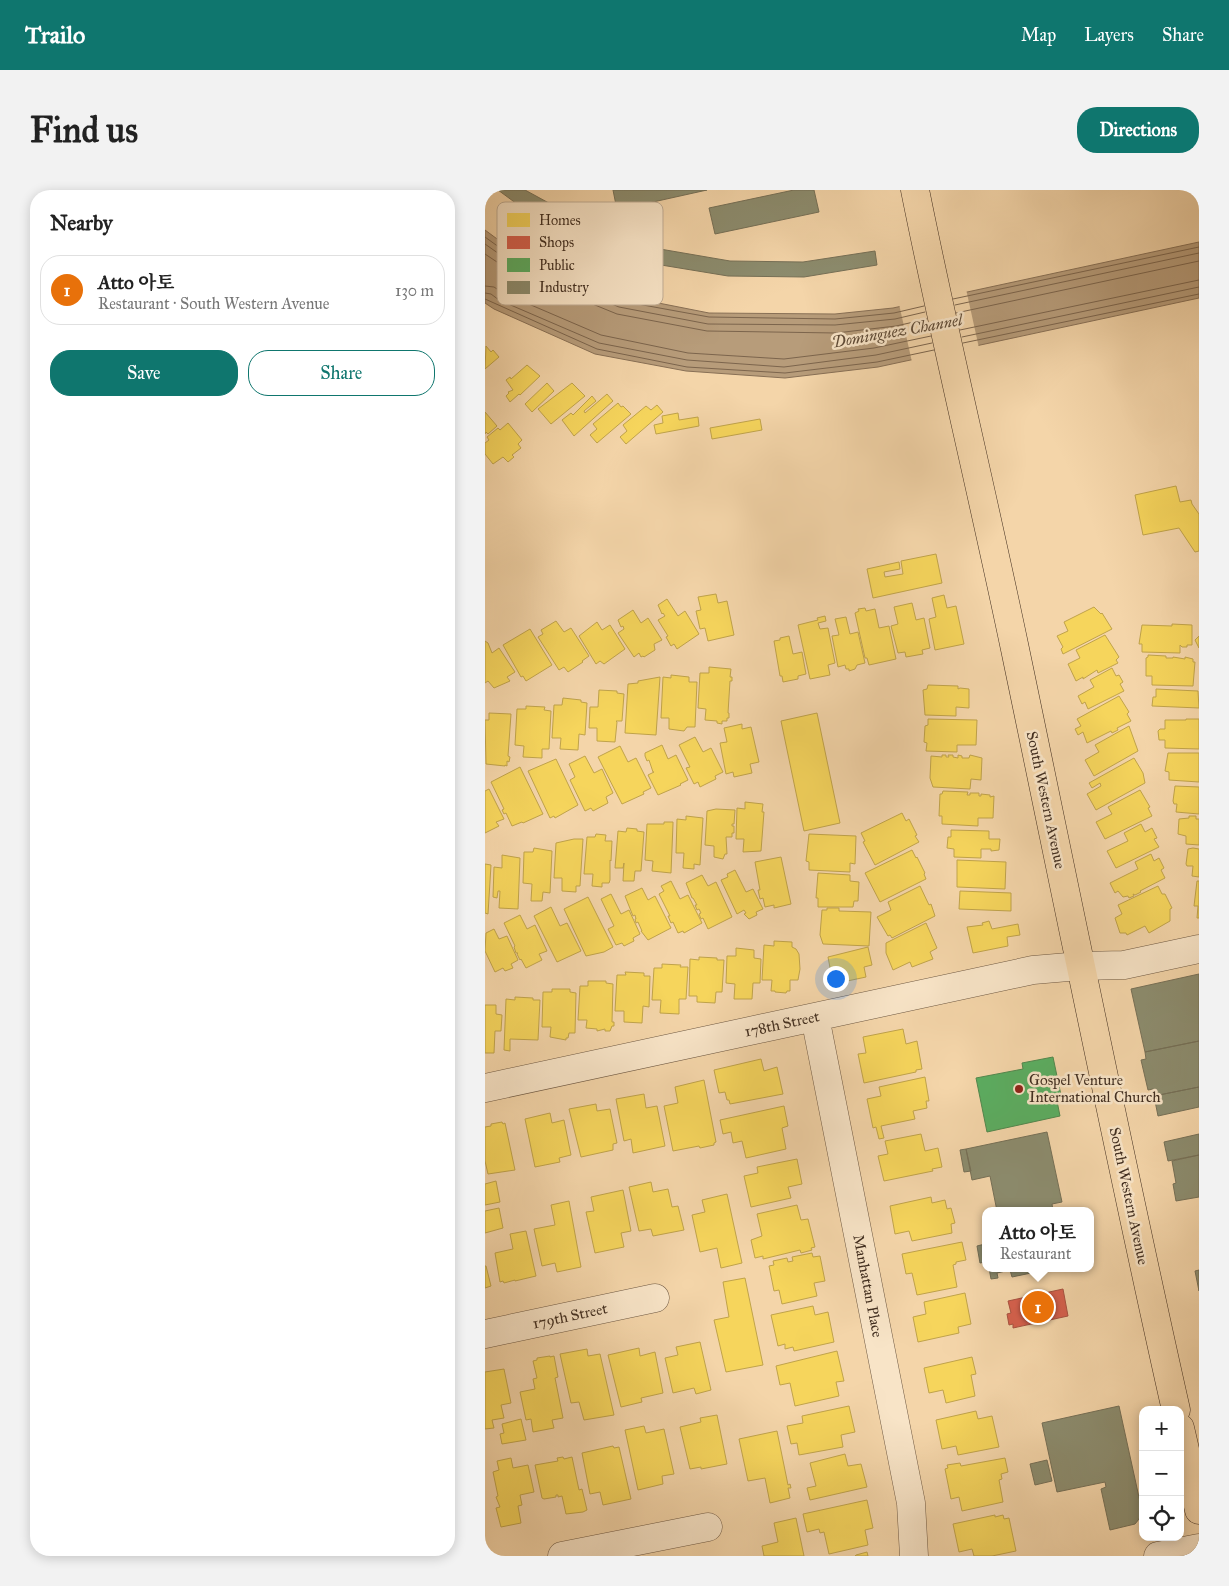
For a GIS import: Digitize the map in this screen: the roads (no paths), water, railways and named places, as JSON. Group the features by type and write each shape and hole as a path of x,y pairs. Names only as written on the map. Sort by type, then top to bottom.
{"main road":[{"name":"South Western Avenue","path":"915,190 1015,649 1080,966 1175,1406"},
{"path":"1184,1445 1199,1510"}],"street":[{"name":"178th Street","path":"485,1088 1033,970 1125,965 1199,949"},
{"name":"Manhattan Place","path":"815,1017 911,1503 914,1556"},
{"name":"179th Street","path":"485,1334 655,1298"},
{"path":"562,1556 708,1527"},
{"path":"1158,1556 1199,1548"}],"water":[{"name":"Dominguez Channel","path":"485,230 497,239 497,305 663,304 709,313 835,314 893,308 1199,242 1199,298 878,367 785,378 686,371 595,354 494,309 485,303"}],"place":[{"name":"Gospel Venture International Church","path":"1019,1089"},
{"name":"Atto 아토","path":"1038,1307"}]}
